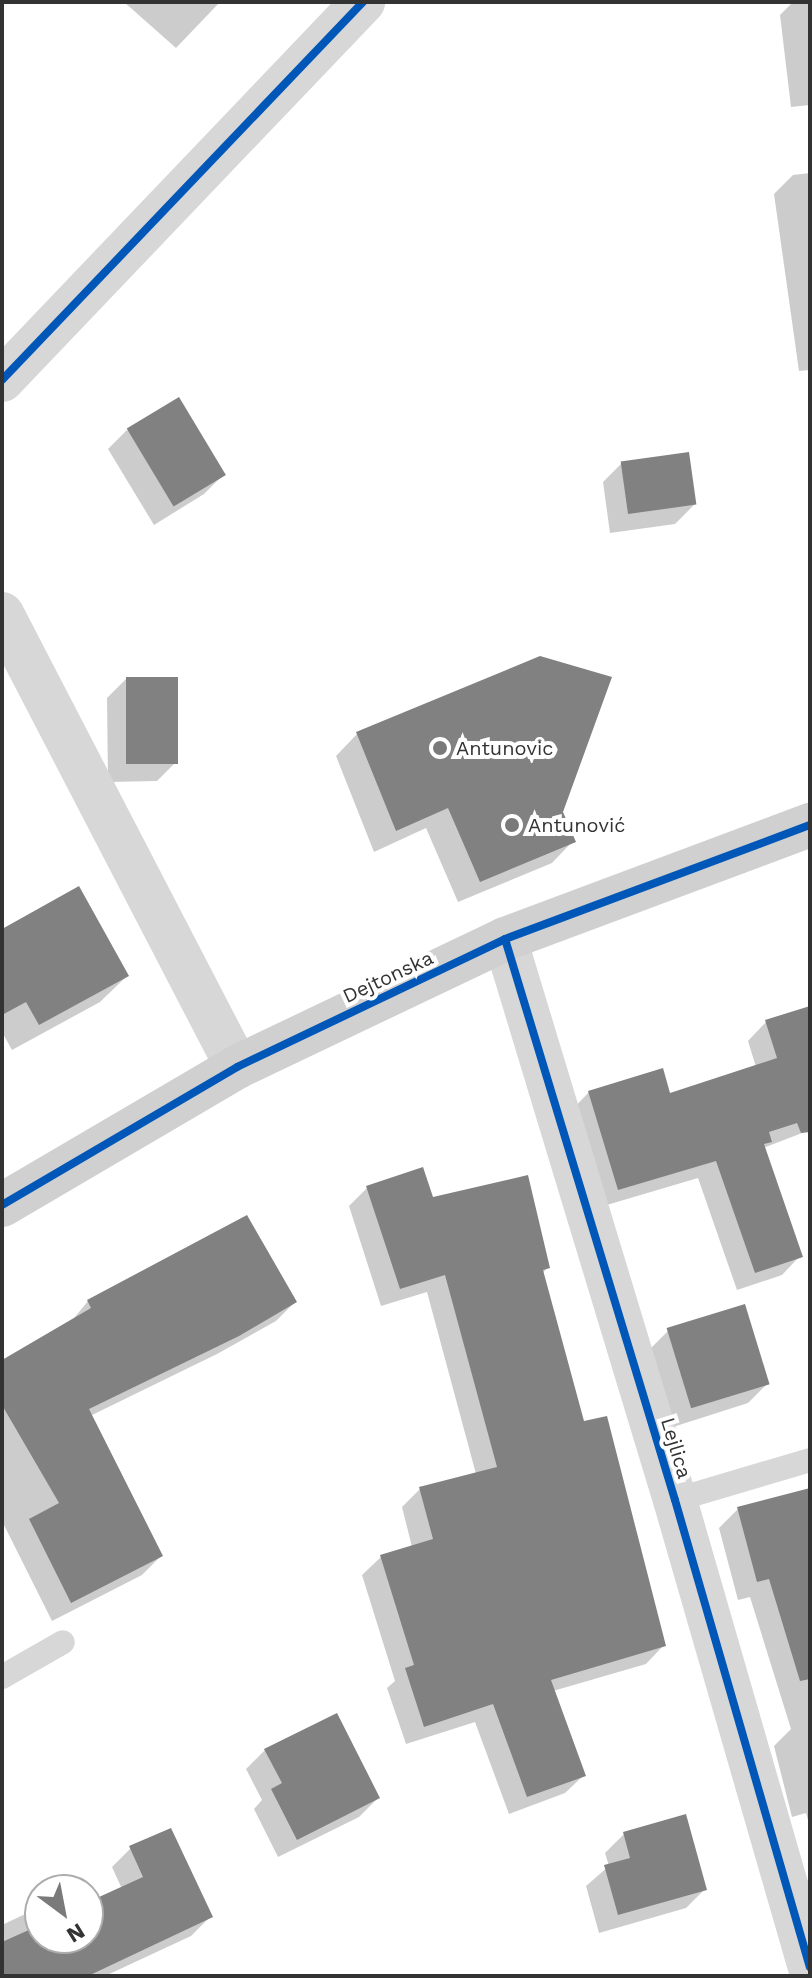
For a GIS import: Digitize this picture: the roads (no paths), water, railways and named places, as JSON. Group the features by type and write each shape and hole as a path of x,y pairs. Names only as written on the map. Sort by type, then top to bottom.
{"main road":[{"name":"Dejtonska","path":"2,1205 237,1067 505,939 810,825"}],"street":[{"path":"2,380 363,2"},
{"path":"2,614 237,1067"},
{"name":"Lejlica","path":"505,939 675,1500 810,1967"}],"lane":[{"path":"675,1500 810,1460"},
{"path":"2,1677 63,1642"}],"place":[{"name":"Antunovic","path":"440,748"},
{"name":"Antunović","path":"512,825"}]}
